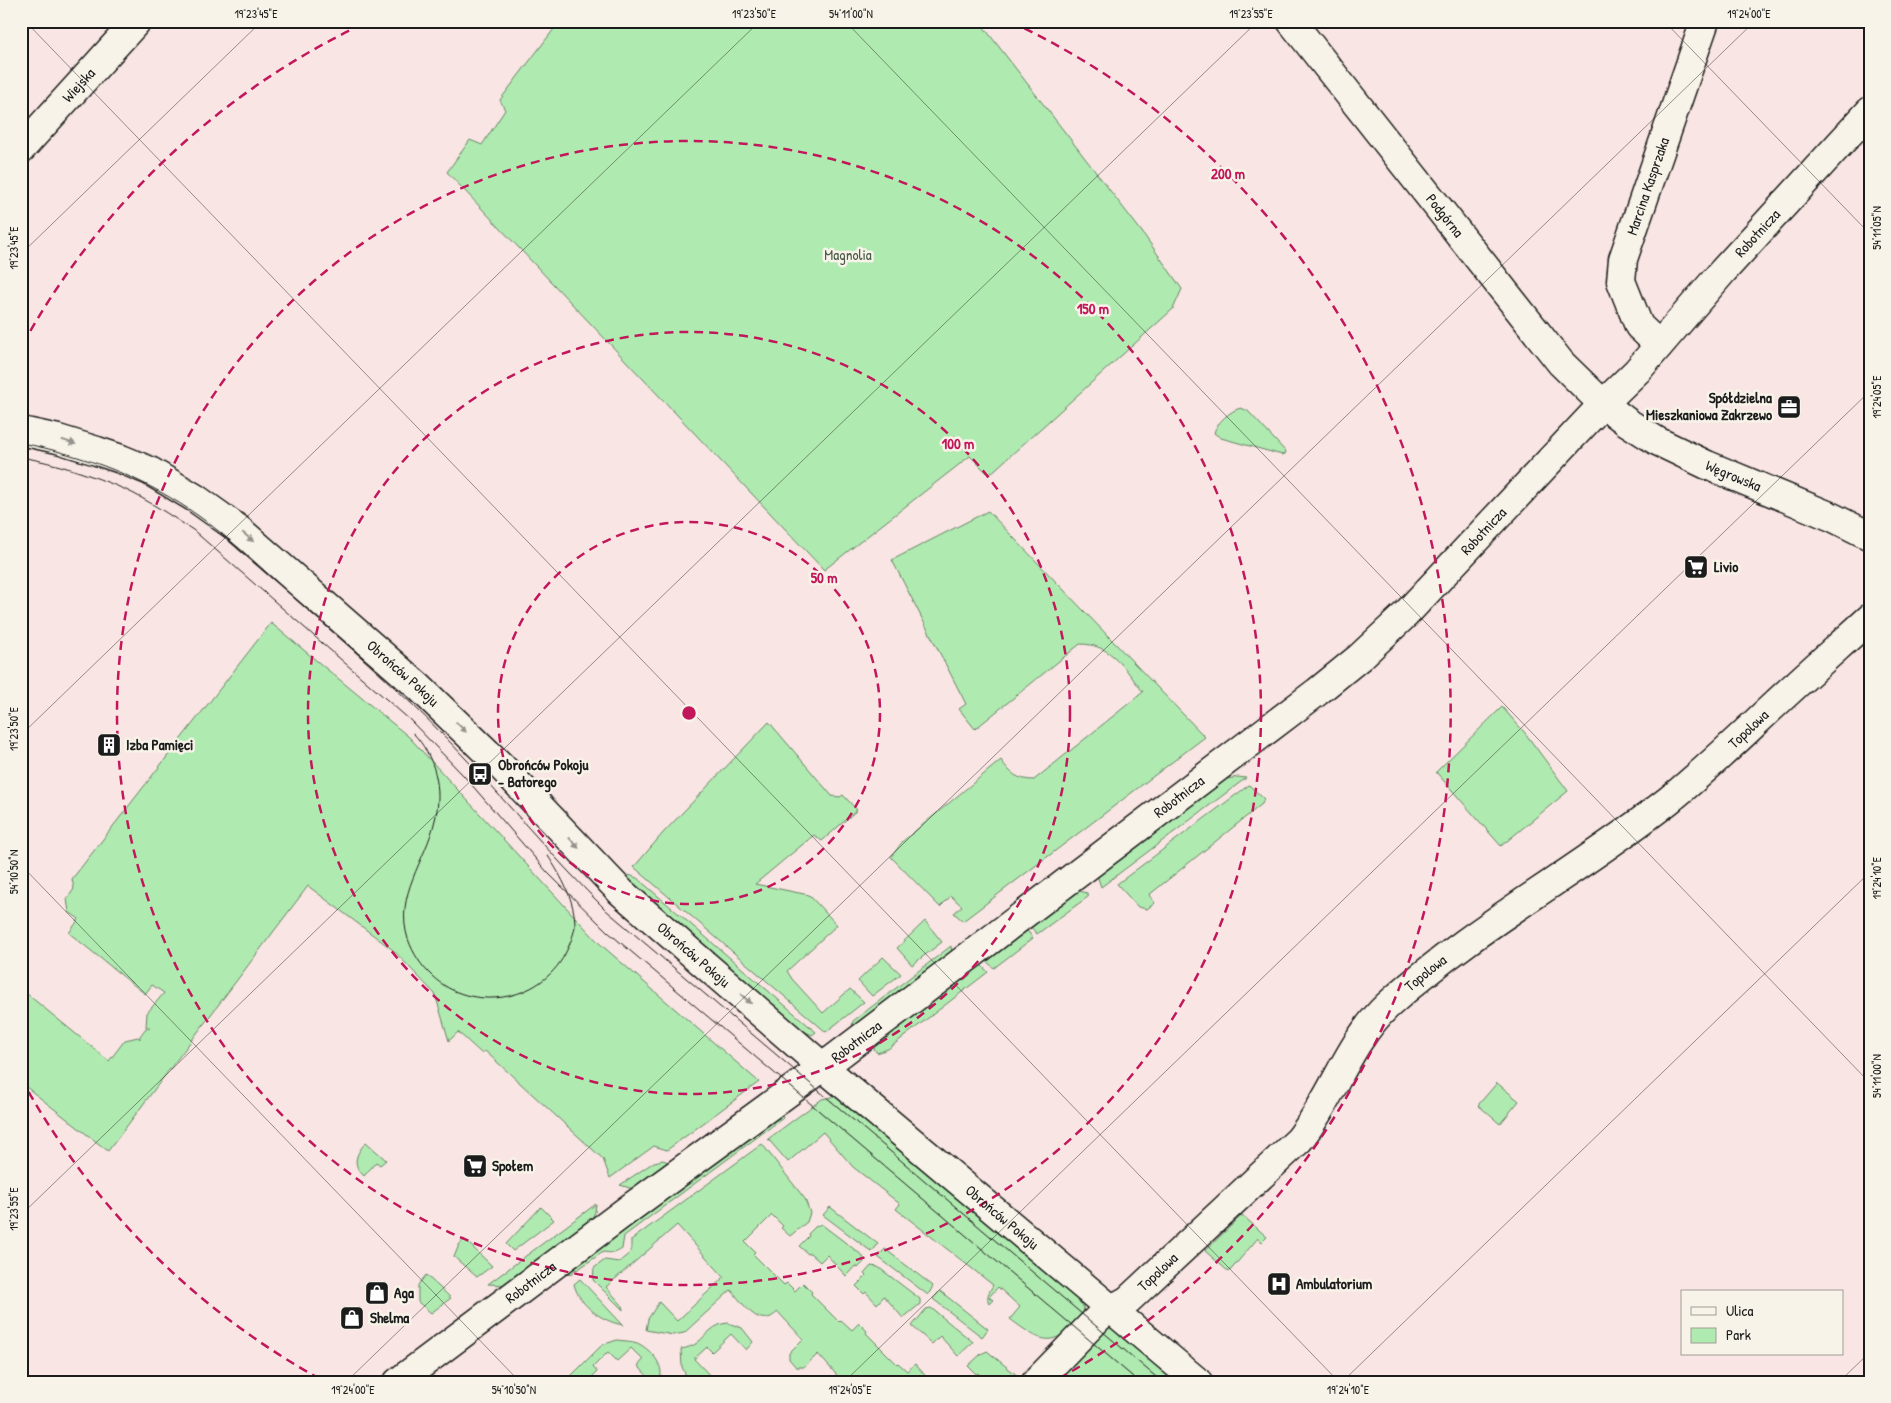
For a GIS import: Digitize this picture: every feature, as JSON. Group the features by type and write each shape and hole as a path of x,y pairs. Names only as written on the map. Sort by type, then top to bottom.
{"street":[{"name":"Wiejska","path":"21,148 137,21"},
{"name":"Podgórna","path":"1291,21 1561,363 1603,404"},
{"name":"Marcina Kasprzaka","path":"1659,345 1639,326 1623,288 1621,273 1623,259 1705,21"},
{"name":"Robotnicza","path":"398,1382 630,1208 823,1067 1317,692 1360,657 1406,614 1603,404 1637,371 1723,271 1870,111"},
{"name":"Węgrowska","path":"1603,404 1627,422 1670,448 1832,517 1870,536"},
{"name":"Obrońców Pokoju","path":"21,431 58,439 121,459 172,483 215,498 282,566 419,687 500,765 616,888 823,1067 1198,1382"},
{"name":"Topolowa","path":"1036,1382 1101,1315 1128,1300 1299,1140 1313,1123 1345,1063 1374,1021 1387,1006 1462,945 1636,825 1669,800 1720,757 1870,618"}],"green space":[{"name":"Magnolia","path":"560,21 979,21 1142,232 1182,289 1173,309 989,475 970,456 824,570 447,172 470,140 482,145 505,110 500,100"},
{"path":"1241,408 1248,411 1286,452 1285,454 1282,455 1221,438 1214,433 1224,418"},
{"path":"988,511 1205,737 963,921 954,913 962,906 951,896 940,907 891,857 903,841 1001,760 1014,775 1023,779 1034,780 1143,692 1117,659 1101,648 1080,644 975,729 959,709 966,704 892,560"},
{"path":"271,623 409,737 599,943 759,1082 667,1150 654,1146 610,1178 603,1159 485,1051 481,1053 458,1032 449,1041 435,994 393,950 308,886 108,1151 21,1083 21,989 109,1061 125,1040 138,1037 140,1039 146,1028 149,1029 149,1027 146,1027 147,1013 164,993 152,985 145,994 69,933 79,919 69,912 67,899 74,889 72,879"},
{"path":"1502,707 1525,733 1568,791 1501,846 1436,772"},
{"path":"769,722 832,796 840,797 843,795 857,810 822,841 814,835 755,884 809,895 837,925 787,971 823,1013 850,989 864,1002 826,1032 634,867 663,833"},
{"path":"1238,777 1246,778 1101,887 1097,875 1222,782"},
{"path":"1249,785 1264,799 1262,804 1149,895 1155,903 1147,909 1138,907 1117,884"},
{"path":"629,875 637,878 816,1032 812,1035 799,1029 636,888 627,878"},
{"path":"1076,890 1087,893 1089,896 1037,934 1030,926"},
{"path":"925,921 942,942 912,965 897,948"},
{"path":"1026,929 1033,938 994,968 985,960"},
{"path":"951,946 952,953 852,1027 853,1021"},
{"path":"883,957 901,974 872,996 858,981"},
{"path":"980,964 988,972 888,1049 877,1053 872,1046"},
{"path":"1497,1083 1519,1101 1500,1124 1478,1105"},
{"path":"842,1095 1082,1299 1084,1313 1074,1324 1057,1337 1041,1338 1010,1319 1020,1307 998,1287 989,1297 993,1300 989,1304 988,1296 993,1285 896,1209 900,1204 853,1167 823,1132 788,1162 768,1139 822,1099"},
{"path":"781,1114 783,1118 624,1236 622,1249 613,1253 603,1252 576,1269 571,1275 570,1271"},
{"path":"366,1142 386,1160 380,1165 376,1162 364,1176 357,1167 356,1159"},
{"path":"762,1144 805,1199 810,1213 807,1222 790,1236 781,1228 783,1226 772,1215 745,1242 755,1252 753,1254 784,1285 787,1283 795,1291 803,1283 812,1292 811,1294 839,1322 841,1320 852,1330 859,1323 867,1331 866,1333 897,1364 907,1371 915,1364 931,1382 843,1382 818,1354 804,1367 796,1367 789,1359 789,1353 803,1339 778,1312 768,1318 757,1317 747,1309 731,1290 684,1333 673,1335 646,1330 648,1319 659,1302 677,1321 724,1277 677,1225 606,1287 622,1305 623,1310 593,1280 594,1268 605,1260 619,1262 631,1252 631,1240"},
{"path":"663,1160 671,1163 633,1189 620,1185 654,1162"},
{"path":"596,1204 595,1212 588,1226 505,1285 488,1284"},
{"path":"541,1207 554,1220 513,1251 506,1244"},
{"path":"830,1207 878,1244 872,1252 823,1215"},
{"path":"1242,1215 1267,1237 1262,1242 1258,1238 1229,1272 1205,1251"},
{"path":"821,1224 863,1256 864,1262 858,1268 855,1266 846,1276 827,1255 820,1262 799,1246 815,1227"},
{"path":"464,1239 492,1266 477,1277 454,1257"},
{"path":"885,1249 933,1286 928,1295 878,1257"},
{"path":"871,1266 878,1267 920,1299 920,1304 903,1318 884,1296 877,1304 866,1292 864,1294 856,1286 866,1276 864,1274"},
{"path":"426,1275 451,1298 431,1313 418,1302 418,1285"},
{"path":"580,1279 623,1325 599,1316 586,1305 574,1284"},
{"path":"940,1291 988,1329 982,1337 933,1299"},
{"path":"931,1308 973,1342 958,1356 940,1336 932,1344 912,1326 926,1309"},
{"path":"728,1323 742,1328 753,1342 746,1350 731,1334 712,1352 707,1347 694,1359 716,1382 689,1382 682,1367 681,1349 695,1344 714,1327"},
{"path":"1110,1327 1116,1328 1179,1382 1051,1382"},
{"path":"617,1340 636,1343 650,1352 660,1366 661,1376 659,1381 653,1382 638,1366 643,1360 631,1348 617,1361 608,1352 593,1367 597,1372 587,1382 565,1382 602,1345"},
{"path":"987,1351 1019,1377 1018,1382 987,1382 968,1366"}],"tram line":[{"path":"21,443 69,454 137,480 180,503 226,538 377,671 431,722 607,911 1162,1382"},
{"path":"21,457 74,470 124,489 151,503 193,530 410,720 464,776 548,873 608,932 1139,1382"},
{"path":"413,733 421,742 432,762 438,797 431,835 408,893 405,923 412,949 421,964 432,976 448,988 466,995 485,998 504,997 522,992 539,983 554,970 567,951 575,926 573,907 567,890 548,856"}],"place":[{"name":"Spółdzielna Mieszkaniowa Zakrzewo","path":"1789,407"},
{"name":"Livio","path":"1696,567"},
{"name":"Izba Pamięci","path":"109,745"},
{"name":"Obrońców Pokoju - Batorego","path":"480,774"},
{"name":"Społem","path":"475,1166"},
{"name":"Ambulatorium","path":"1279,1284"},
{"name":"Aga","path":"377,1293"},
{"name":"Shelma","path":"352,1318"}]}
